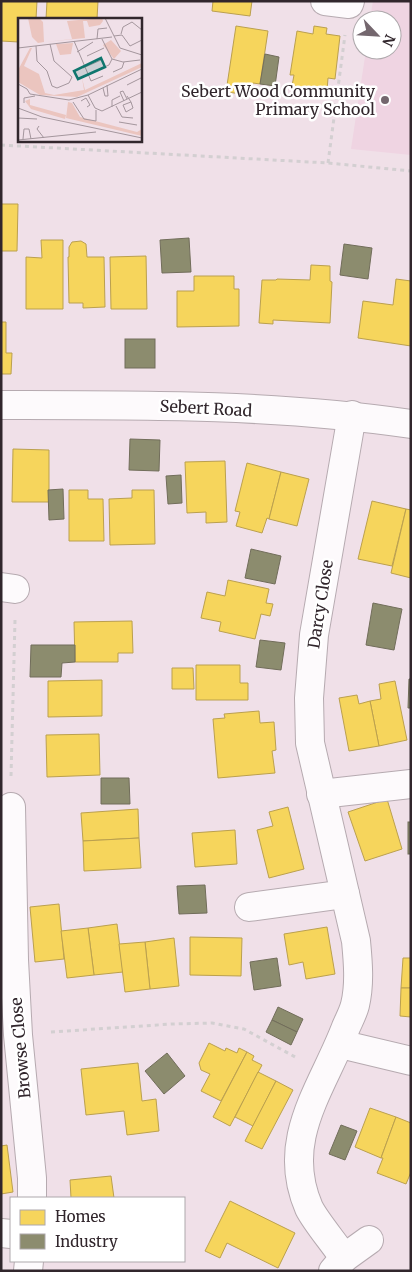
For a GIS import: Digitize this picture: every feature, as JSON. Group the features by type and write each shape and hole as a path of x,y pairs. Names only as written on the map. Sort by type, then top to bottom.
{"street":[{"name":"Sebert Road","path":"1,405 174,406 352,415 411,424"},
{"name":"Darcy Close","path":"352,415 314,634 309,698 310,742 356,941 358,974 355,1005 340,1044 307,1113 300,1140 299,1173 310,1208 339,1264 369,1240"},
{"path":"321,794 411,784"},
{"name":"Browse Close","path":"11,807 14,960 18,1035 32,1178 32,1197"},
{"path":"249,908 345,894"},
{"path":"340,1044 411,1061"}],"path":[{"path":"328,163 341,2"},
{"path":"1,144 328,163 411,171"},
{"path":"8,588 11,807"},
{"path":"18,1035 212,1023 244,1029 326,1073"}],"shaded area":[{"name":"Sebert Wood Community Primary School","path":"373,1 411,1 411,155 351,149 364,60 402,60 402,10 372,10"}],"building: Homes":[{"path":"1,1 37,1 36,18 18,18 18,42 1,41"},
{"path":"47,1 98,1 97,18 46,18"},
{"path":"213,1 252,1 250,16 212,11"},
{"path":"236,26 268,31 260,84 253,83 251,95 226,92"},
{"path":"314,26 327,28 326,34 340,36 335,79 328,78 327,91 292,86 294,75 290,75 297,31 313,34"},
{"path":"1,204 18,204 17,251 1,251"},
{"path":"41,240 63,240 63,309 26,309 26,257 42,258"},
{"path":"81,241 86,244 87,257 104,257 105,307 83,308 83,303 69,303 69,247 72,242"},
{"path":"146,256 147,309 111,309 110,257"},
{"path":"311,265 330,266 330,281 332,282 330,323 273,320 273,324 259,323 262,280 310,280"},
{"path":"194,276 234,276 234,289 239,289 239,326 177,327 177,291 194,291"},
{"path":"396,279 411,281 411,346 358,338 363,301 393,305"},
{"path":"1,322 6,322 6,353 12,353 11,374 1,374"},
{"path":"13,449 49,450 49,502 12,502"},
{"path":"225,461 227,522 206,523 206,512 187,513 185,462"},
{"path":"247,463 281,472 269,519 267,518 262,533 236,526 240,512 235,511"},
{"path":"281,472 309,479 297,526 269,519"},
{"path":"69,490 88,490 88,499 103,499 104,541 69,541"},
{"path":"132,490 154,490 155,544 110,545 109,499 132,498"},
{"path":"372,501 406,509 392,566 358,559"},
{"path":"406,509 411,510 411,578 391,573"},
{"path":"228,580 269,589 266,603 273,604 270,616 261,614 255,639 219,631 221,622 201,618 207,592 225,596"},
{"path":"132,621 133,653 118,653 118,662 75,662 74,622"},
{"path":"196,665 240,665 240,683 248,683 248,700 196,700"},
{"path":"172,668 193,668 194,689 172,689"},
{"path":"102,680 102,716 48,717 48,681"},
{"path":"395,681 407,740 379,746 370,701 381,699 379,684"},
{"path":"357,695 359,704 370,701 379,746 349,751 339,698"},
{"path":"259,711 260,723 274,722 276,750 272,751 275,773 218,778 213,719 225,718 224,714"},
{"path":"99,734 100,775 47,777 46,735"},
{"path":"387,799 402,849 365,861 348,812"},
{"path":"288,807 304,869 269,878 257,830 273,826 269,812"},
{"path":"138,809 139,838 83,841 81,813"},
{"path":"235,830 237,864 195,867 192,833"},
{"path":"139,838 141,868 84,871 83,841"},
{"path":"59,904 64,959 35,962 30,907"},
{"path":"117,924 123,972 94,975 88,928"},
{"path":"327,927 335,974 306,979 303,962 289,965 284,934"},
{"path":"88,928 94,975 67,978 61,931"},
{"path":"190,937 242,938 241,976 190,975"},
{"path":"174,938 179,986 150,989 145,942"},
{"path":"145,942 150,989 125,992 119,944"},
{"path":"403,958 411,958 411,988 401,988"},
{"path":"401,988 411,988 411,1017 400,1016"},
{"path":"209,1043 225,1051 226,1048 237,1053 239,1048 247,1052 221,1101 201,1091 210,1074 201,1070 199,1063"},
{"path":"247,1052 254,1056 252,1060 262,1065 230,1126 213,1117"},
{"path":"138,1063 142,1101 156,1099 159,1131 127,1135 124,1111 86,1115 81,1069"},
{"path":"258,1072 276,1081 253,1126 235,1117"},
{"path":"276,1081 293,1090 262,1149 245,1141"},
{"path":"370,1108 396,1117 381,1158 355,1147"},
{"path":"396,1117 411,1123 411,1172 406,1184 377,1173"},
{"path":"7,1145 13,1192 1,1194 1,1146"},
{"path":"111,1176 114,1197 71,1197 70,1180"},
{"path":"230,1201 295,1233 278,1268 227,1243 220,1258 205,1251"}],"building: Industry":[{"path":"265,54 279,57 275,86 260,84"},
{"path":"189,238 191,272 162,273 160,240"},
{"path":"344,244 372,248 368,279 340,275"},
{"path":"125,339 155,339 155,368 125,368"},
{"path":"130,439 160,440 159,471 129,470"},
{"path":"181,475 182,503 168,504 166,476"},
{"path":"63,489 64,519 49,520 48,490"},
{"path":"251,549 281,556 275,584 245,578"},
{"path":"373,603 402,609 394,650 366,645"},
{"path":"260,640 285,643 281,670 256,667"},
{"path":"31,645 75,645 75,662 62,663 61,677 30,677"},
{"path":"409,679 411,679 411,708 408,708"},
{"path":"101,778 129,778 130,804 101,804"},
{"path":"408,822 411,822 411,854 408,854"},
{"path":"205,885 207,913 179,914 177,886"},
{"path":"277,958 281,986 254,990 250,962"},
{"path":"278,1007 303,1019 297,1032 272,1020"},
{"path":"272,1020 297,1032 291,1045 266,1032"},
{"path":"167,1053 185,1076 164,1094 145,1071"},
{"path":"341,1125 357,1131 345,1160 329,1154"}],"place":[{"name":"Sebert Wood Community Primary School","path":"385,100"}]}
